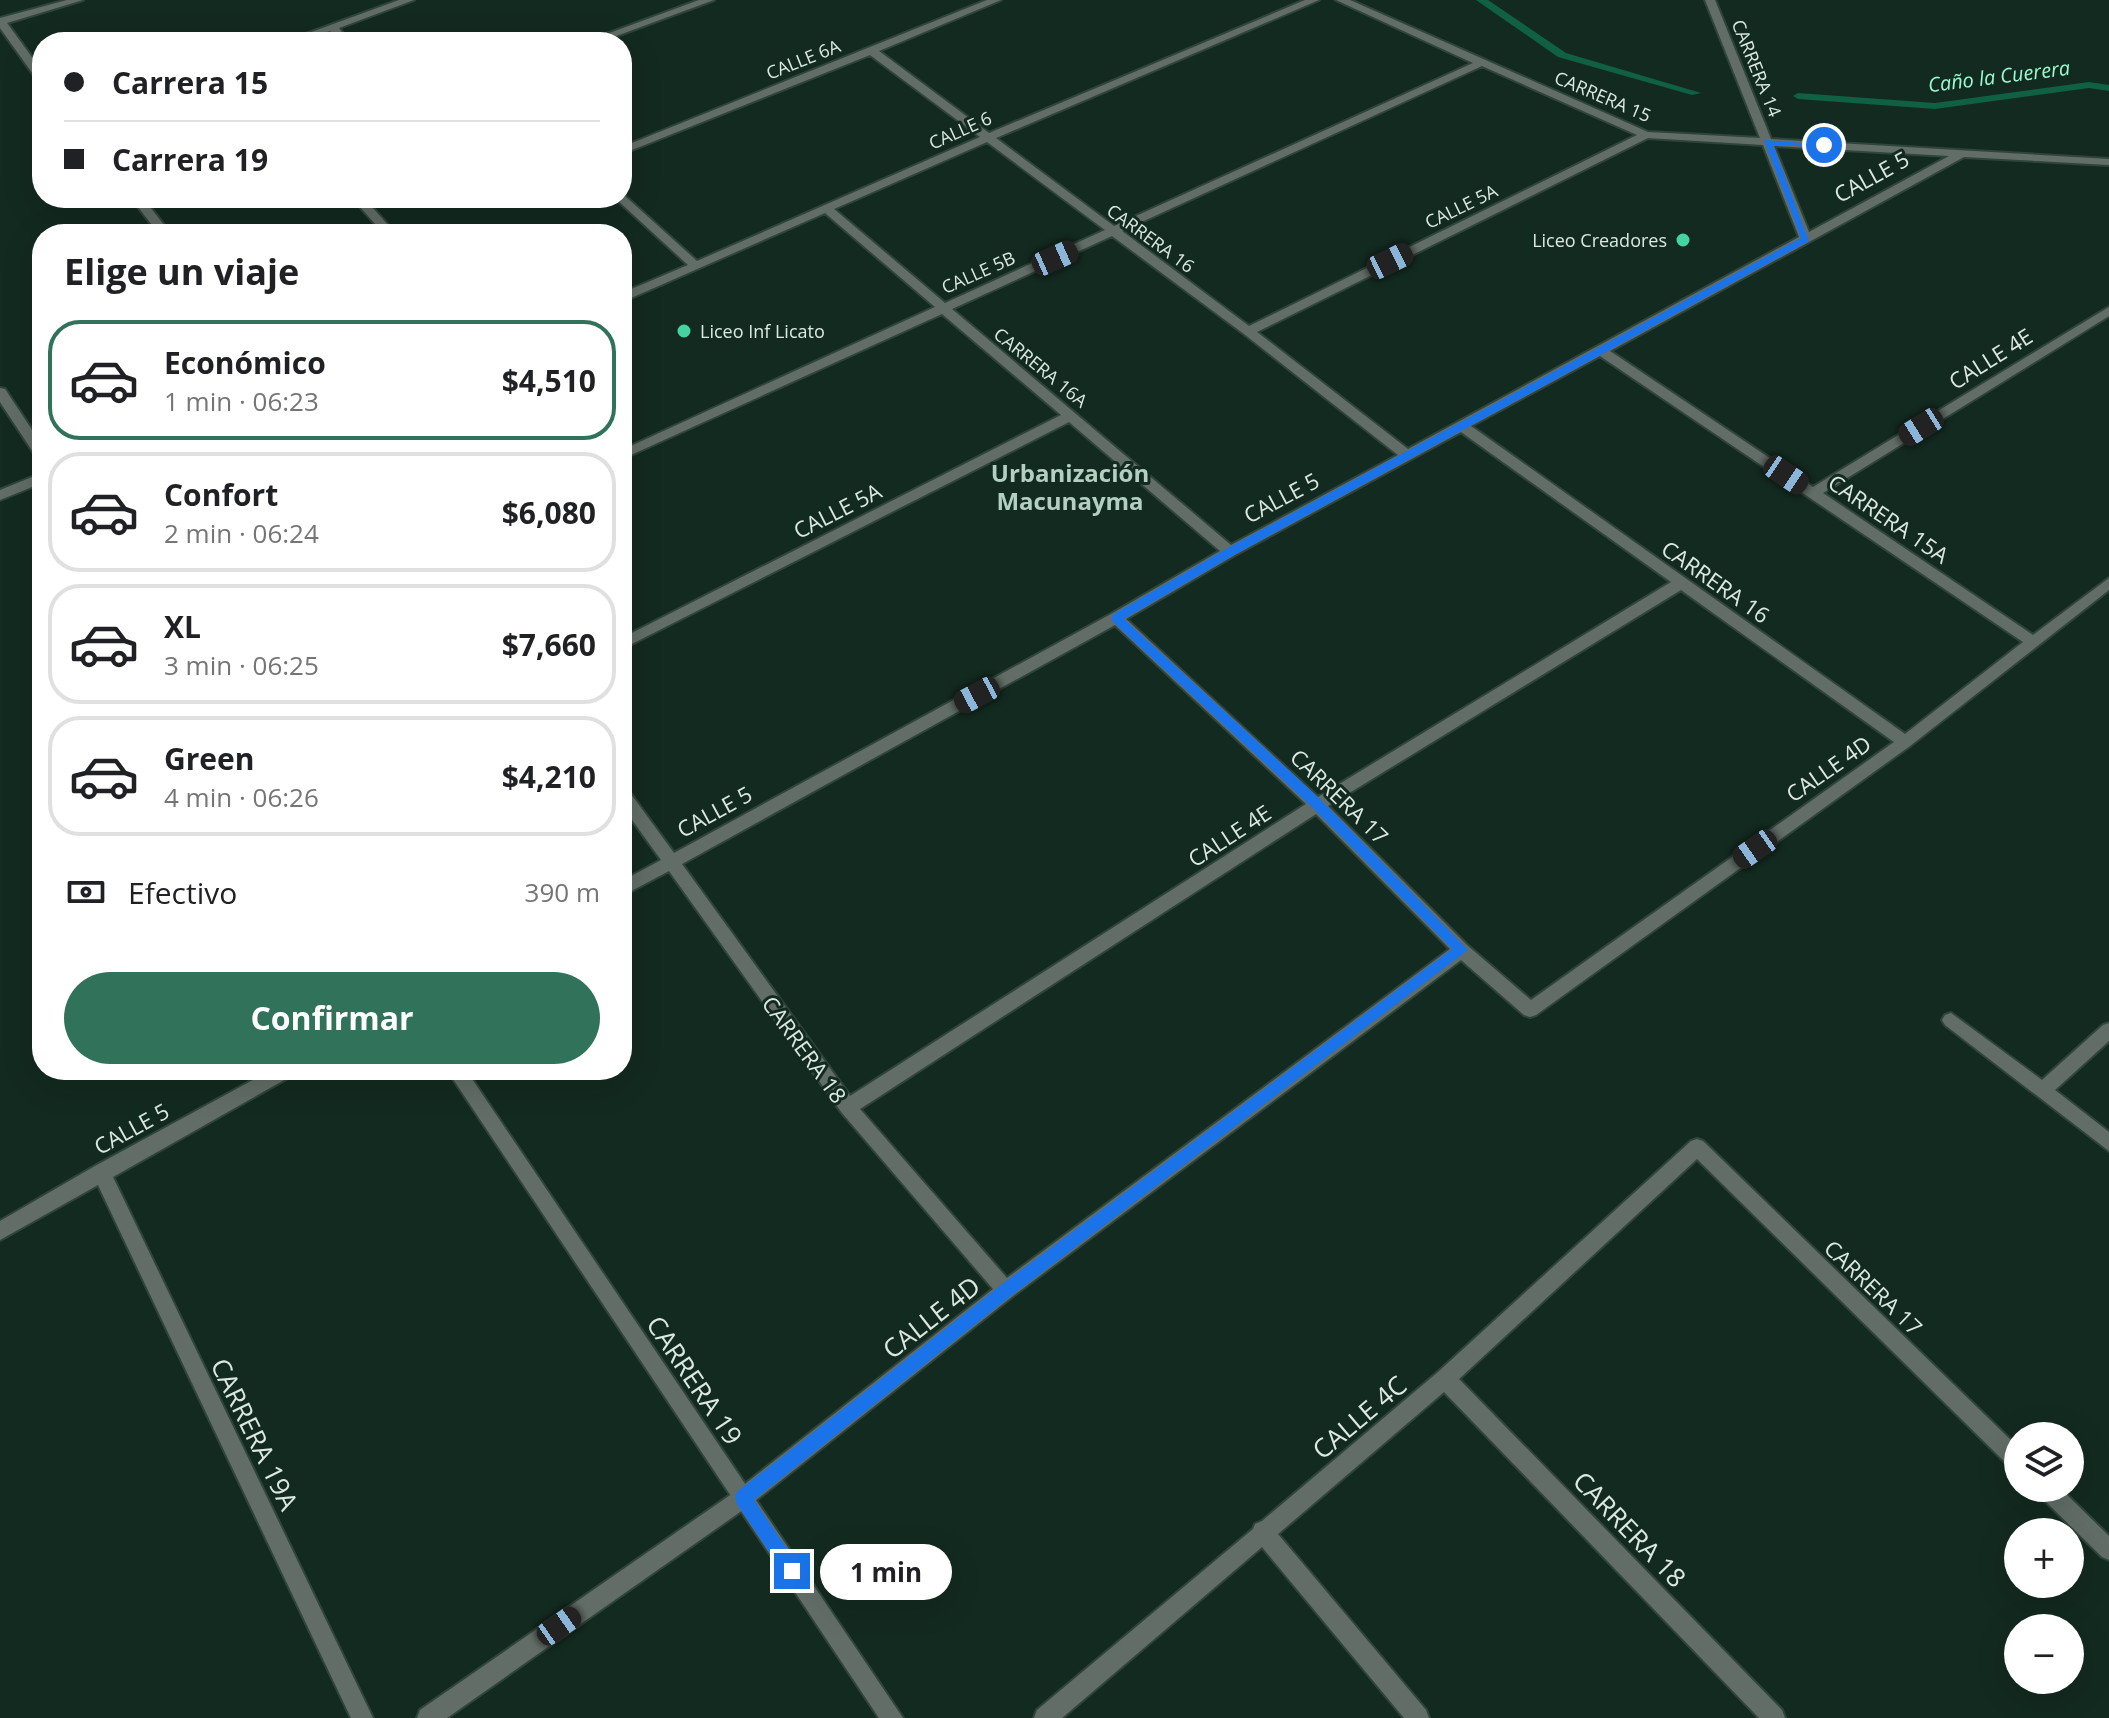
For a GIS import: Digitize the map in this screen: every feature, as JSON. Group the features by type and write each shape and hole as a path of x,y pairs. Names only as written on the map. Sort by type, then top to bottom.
{"street":[{"path":"32,65 0,21 78,0"},
{"path":"320,32 409,0"},
{"path":"618,32 709,0"},
{"name":"CALLE 6A","path":"632,147 996,0"},
{"name":"CALLE 6","path":"632,294 986,138 1314,0"},
{"name":"CARRERA 15","path":"1341,0 1646,135 2109,162"},
{"name":"CARRERA 14","path":"1710,0 1806,239"},
{"path":"333,28 336,32"},
{"name":"CARRERA 16","path":"872,51 1248,331 1408,456"},
{"name":"CALLE 5B","path":"632,450 1481,63"},
{"name":"CALLE 5A","path":"1248,331 1646,135"},
{"name":"CALLE 5","path":"632,884 1116,618 1230,552 1965,152"},
{"path":"145,208 157,224"},
{"path":"367,208 381,224"},
{"path":"632,208 696,266"},
{"name":"CARRERA 16A","path":"828,210 1230,552"},
{"name":"CALLE 4E","path":"1813,493 2109,311"},
{"name":"CARRERA 15A","path":"1602,351 2032,641"},
{"path":"0,392 32,440"},
{"name":"CALLE 5A","path":"632,639 1071,415"},
{"name":"CARRERA 16","path":"1463,427 1905,742"},
{"path":"0,495 32,482"},
{"name":"CALLE 4E","path":"848,1107 1317,805 1681,583"},
{"name":"CALLE 4D","path":"1530,1010 1905,742 2109,583"},
{"name":"CARRERA 17","path":"1116,618 1317,805 1461,950 1530,1010"},
{"name":"CARRERA 18","path":"632,808 848,1107 1006,1290"},
{"name":"CALLE 4D","path":"428,1718 743,1498 1006,1290 1461,950"},
{"path":"1951,1020 2109,1143"},
{"path":"2042,1091 2109,1030"},
{"name":"CALLE 5","path":"0,1231 269,1080"},
{"name":"CARRERA 19","path":"463,1080 892,1718"},
{"name":"CARRERA 17","path":"1697,1147 2004,1447"},
{"name":"CALLE 4C","path":"1045,1718 1445,1379 1697,1147"},
{"name":"CARRERA 19A","path":"101,1172 362,1718"},
{"name":"CARRERA 18","path":"1445,1379 1774,1718"},
{"path":"2060,1502 2109,1550"},
{"path":"1262,1531 1418,1718"}],"waterway":[{"name":"Caño la Cuerera","path":"1481,0 1562,55 1696,93"},
{"name":"Caño la Cuerera","path":"1798,96 1935,106 2089,85 2109,88"}],"place":[{"name":"Liceo Creadores","path":"1683,240"},
{"name":"Liceo Inf Licato","path":"684,331"}],"district":[{"name":"Urbanización Macunayma","path":"1070,486"}],"route":[{"path":"792,1571 743,1498 1006,1290 1461,950 1317,805 1116,618 1230,552 1806,239 1767,142 1824,145"}]}
